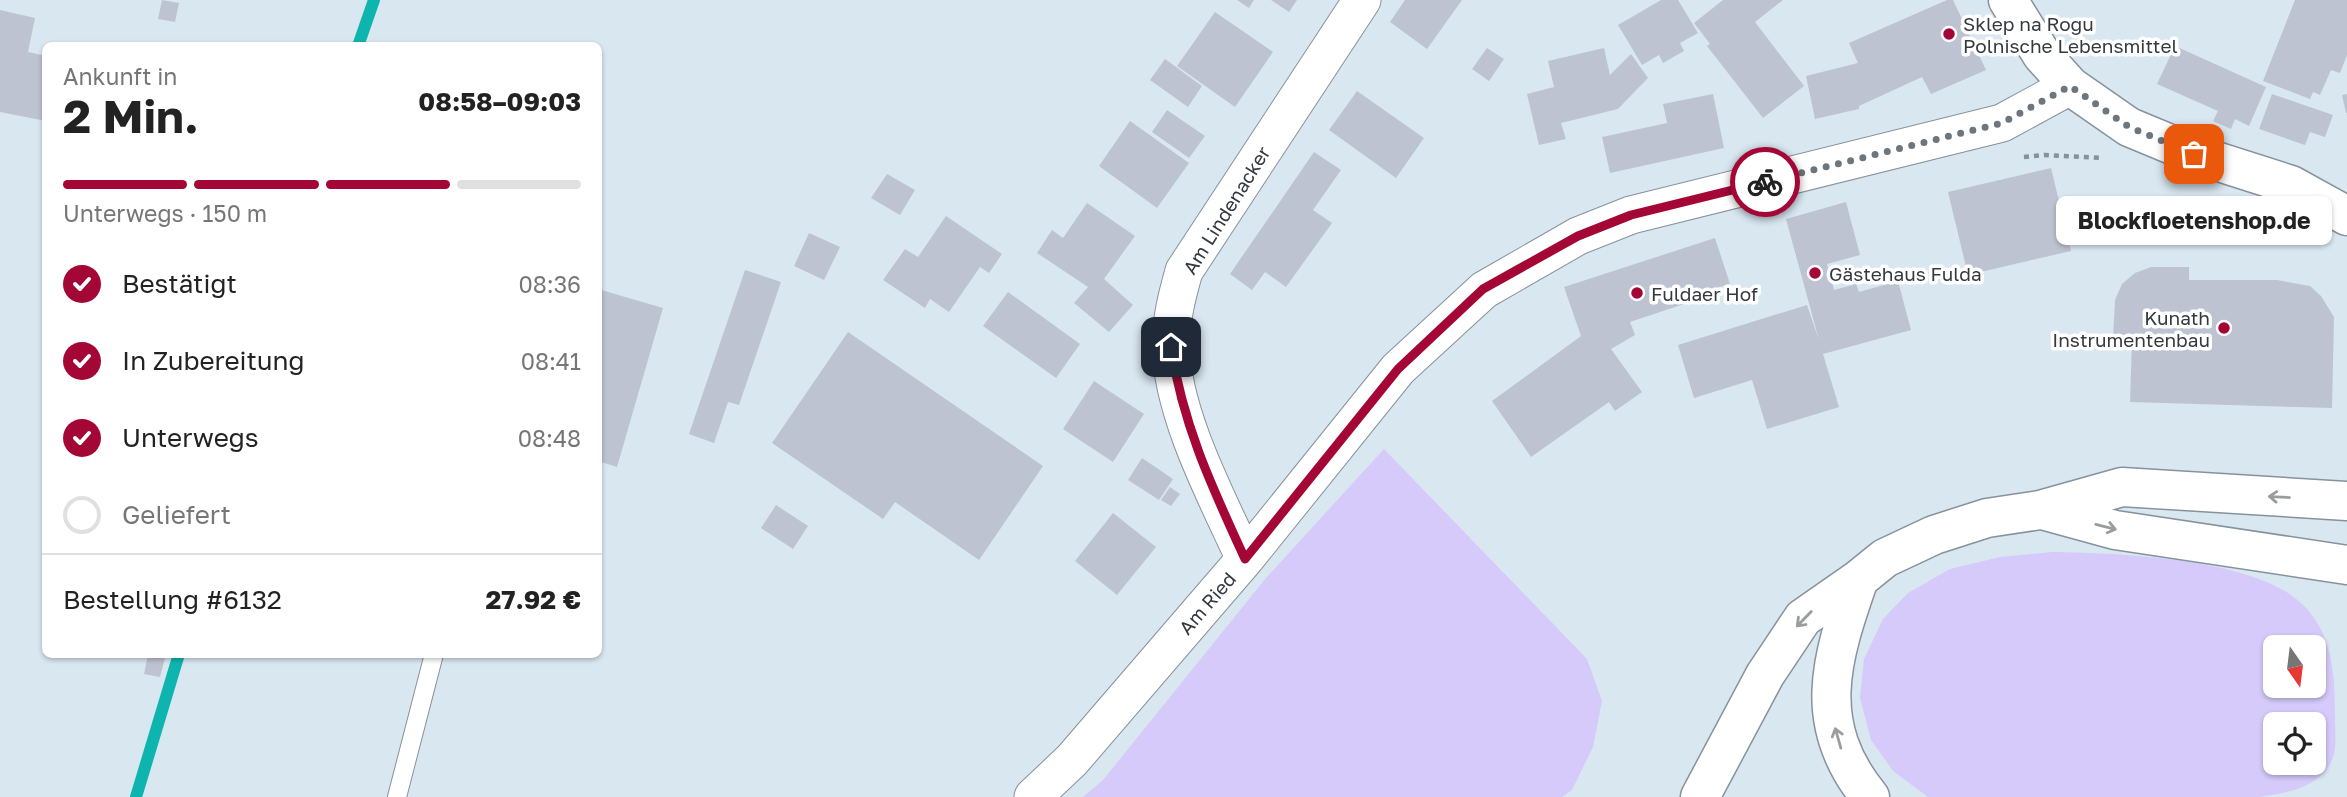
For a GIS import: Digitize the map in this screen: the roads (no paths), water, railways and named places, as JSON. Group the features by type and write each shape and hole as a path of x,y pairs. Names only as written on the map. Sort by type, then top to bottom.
{"main road":[{"path":"2008,0 2042,55 2070,86 2129,127 2194,154 2291,185 2347,216"},
{"path":"1700,797 1765,675 1803,618 1885,558 1934,535 1987,518 2040,510 2122,487 2347,501"},
{"path":"2040,510 2115,530 2347,565"},
{"path":"1859,579 1841,629 1831,674 1831,711 1837,740 1850,771 1870,797"}],"street":[{"name":"Am Lindenacker","path":"1245,559 1187,422 1171,347 1174,308 1184,271 1362,0"},
{"name":"Am Ried","path":"1033,797 1072,760 1245,559 1398,369 1483,289 1578,236 1631,215 2002,123 2070,86"}],"lane":[{"path":"397,797 433,658"}],"waterway":[{"path":"359,42 374,0"},
{"path":"136,797 178,658"}],"place":[{"name":"Sklep na Rogu Polnische Lebensmittel","path":"1949,34"},
{"name":"Blockfloetenshop.de","path":"2194,154"},
{"name":"Gästehaus Fulda","path":"1815,273"},
{"name":"Fuldaer Hof","path":"1637,293"},
{"name":"Kunath Instrumentenbau","path":"2224,328"}]}
